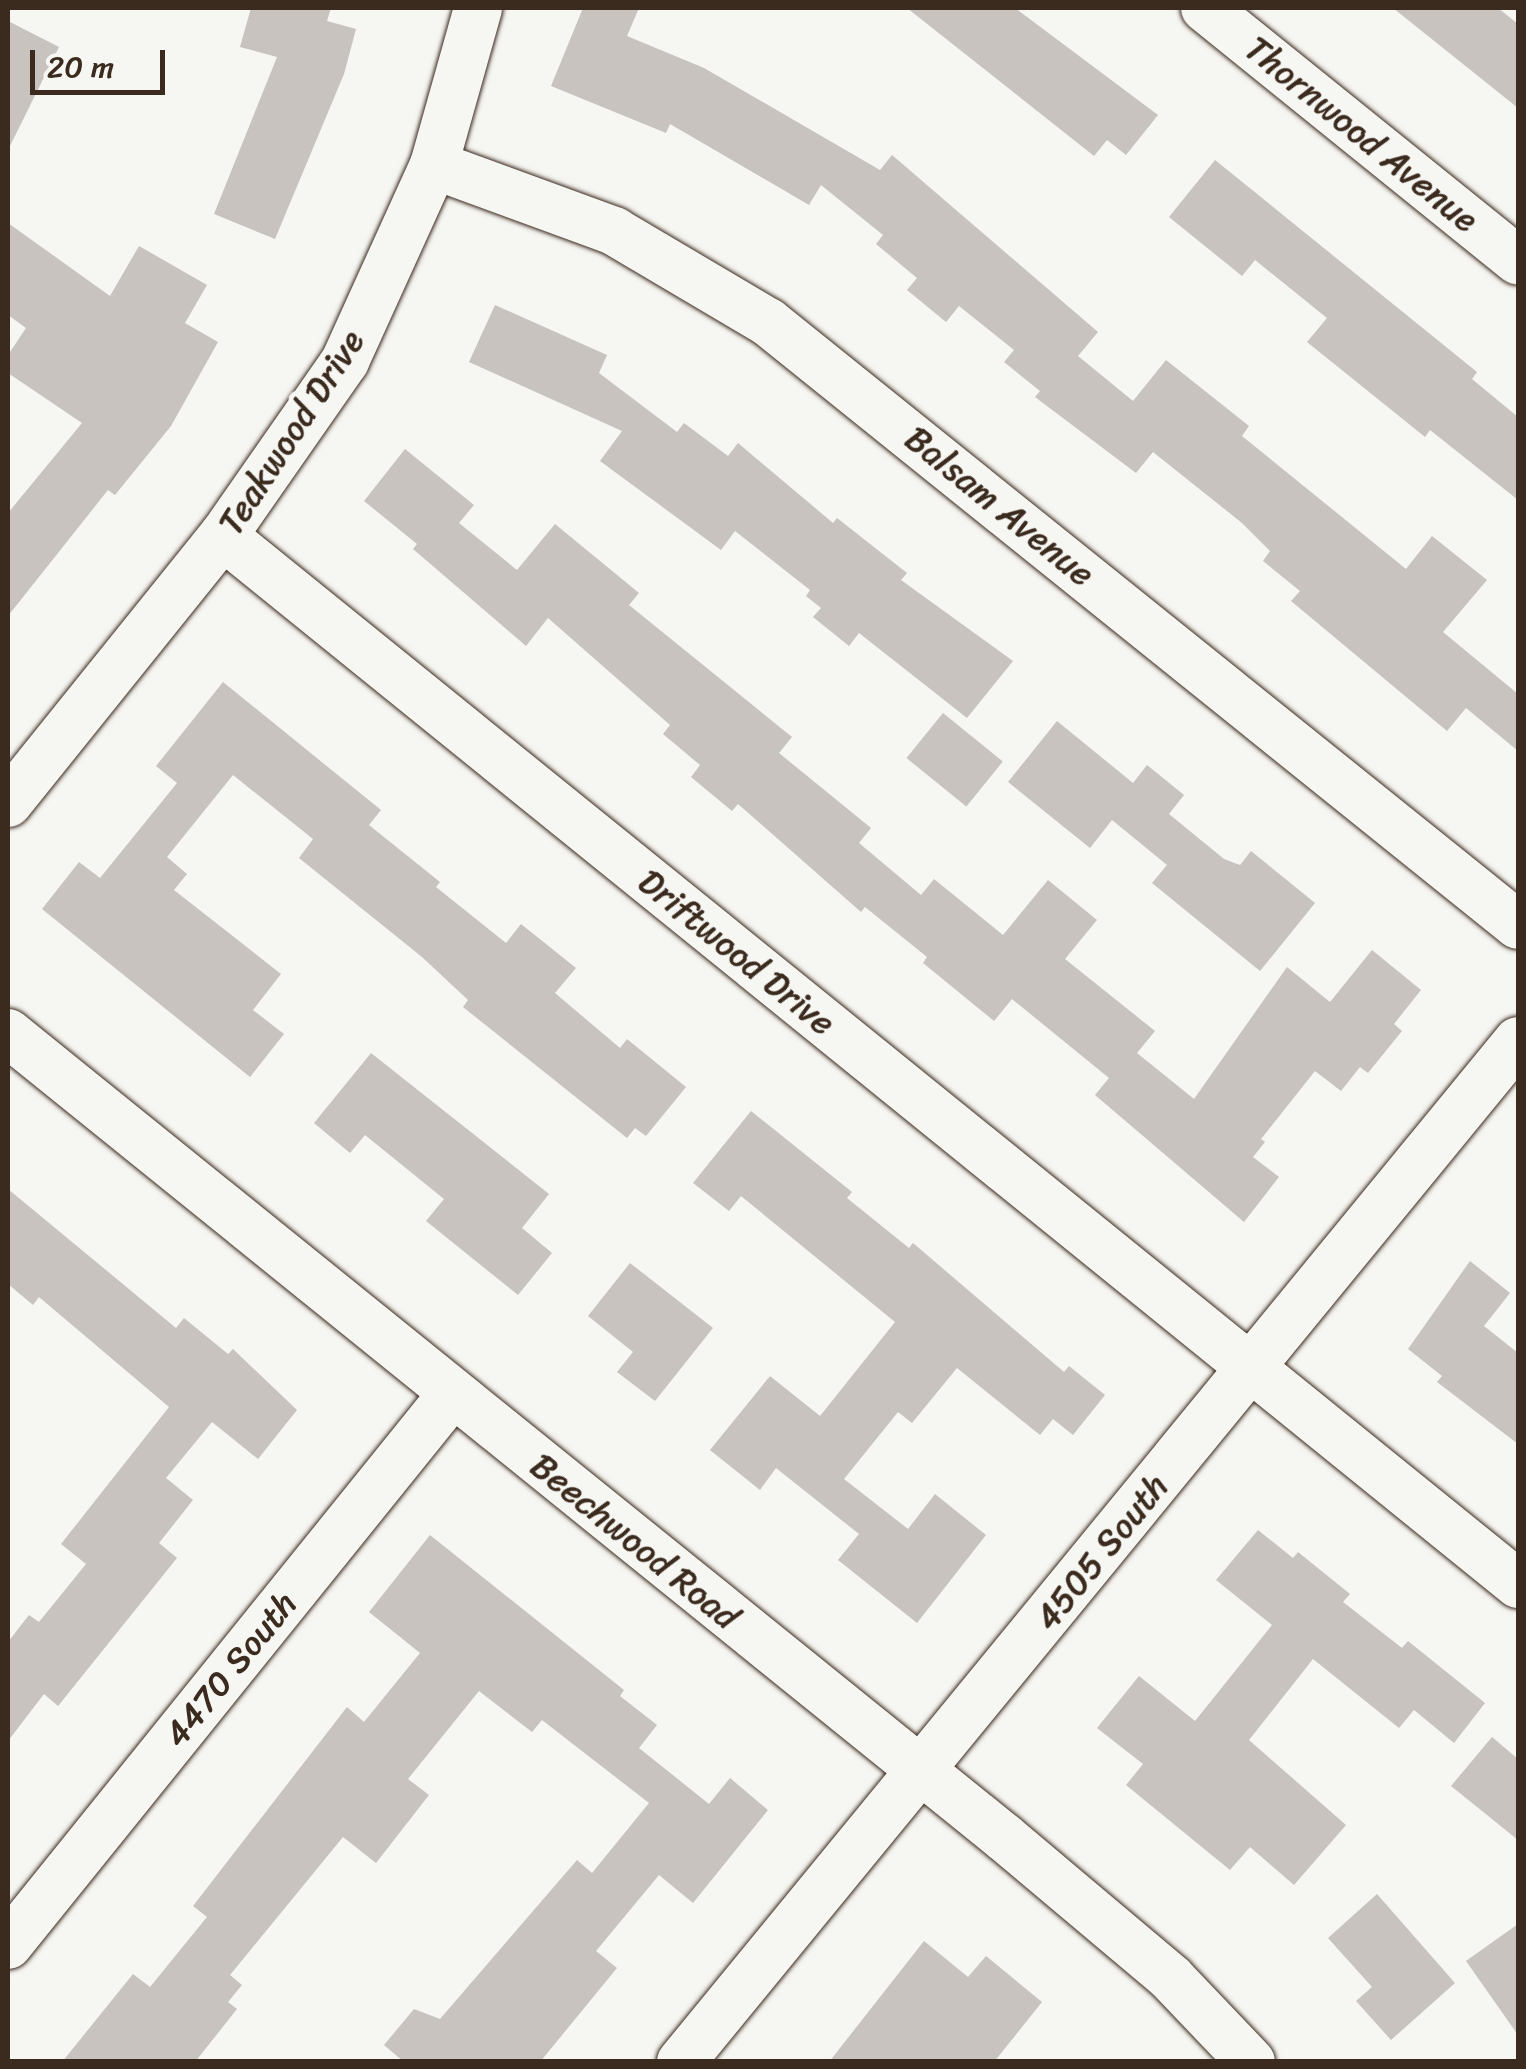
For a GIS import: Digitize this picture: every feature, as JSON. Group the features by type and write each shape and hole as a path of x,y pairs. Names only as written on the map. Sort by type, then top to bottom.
{"street":[{"name":"Teakwood Drive","path":"8,803 223,536 345,361 434,164 478,8"},
{"name":"Thornwood Avenue","path":"1205,8 1518,261"},
{"name":"Balsam Avenue","path":"434,164 614,231 768,322 1518,926"},
{"name":"Driftwood Drive","path":"223,536 1518,1584"},
{"name":"Beechwood Road","path":"8,1033 920,1770 1171,1978 1251,2062"},
{"name":"4505 South","path":"681,2062 1518,1041"},
{"name":"4470 South","path":"8,1945 453,1394"}],"building":[{"path":"251,8 331,8 327,21 356,29 344,74 275,239 214,214 277,57 240,47"},
{"path":"583,8 639,8 627,36 704,68 880,170 892,155 1098,332 1078,356 1133,401 1166,360 1249,426 1242,436 1406,569 1432,536 1487,580 1443,632 1518,694 1518,751 1466,708 1447,731 1291,601 1300,591 1263,561 1270,551 1242,523 1153,452 1136,473 1035,397 1040,391 1004,362 1014,350 959,306 946,322 907,290 917,278 876,244 883,235 821,185 809,205 670,124 666,133 551,86"},
{"path":"907,8 1015,8 1158,115 1126,155 1107,140 1094,156"},
{"path":"1393,8 1498,8 1518,24 1518,108"},
{"path":"8,21 59,47 8,150"},
{"path":"1215,160 1477,372 1472,379 1518,417 1518,500 1430,430 1425,437 1307,342 1327,318 1255,260 1242,276 1169,217"},
{"path":"8,223 110,296 139,246 207,285 185,323 218,342 171,426 115,495 108,490 8,616 8,513 82,423 8,373 8,355 26,328 8,315"},
{"path":"495,305 607,355 599,373 677,432 684,423 728,456 738,443 833,523 837,518 907,573 901,580 1013,661 967,718 859,633 849,646 813,617 821,608 806,596 810,590 735,531 721,550 600,461 622,431 469,362"},
{"path":"405,449 474,505 459,523 517,570 555,524 639,593 629,605 792,737 779,753 871,828 859,843 921,895 934,879 1003,935 1048,880 1097,920 1065,959 1155,1031 1137,1053 1194,1099 1287,967 1330,1002 1372,950 1421,990 1394,1024 1402,1031 1368,1073 1360,1067 1341,1091 1315,1071 1261,1139 1265,1142 1253,1157 1279,1177 1244,1222 1095,1095 1109,1078 1012,999 994,1021 923,963 927,957 865,907 861,912 738,804 732,811 691,777 700,765 663,734 670,725 548,618 526,646 413,549 417,544 364,501"},
{"path":"223,682 381,810 369,825 440,882 436,887 506,943 521,924 576,968 555,993 620,1048 627,1039 686,1087 646,1136 635,1128 627,1138 463,1007 468,1000 422,957 299,858 313,839 233,775 167,857 187,874 174,890 281,974 253,1010 284,1034 250,1077 42,909 79,862 100,878 177,783 156,766"},
{"path":"943,713 1003,761 966,807 906,758"},
{"path":"1057,721 1133,783 1147,765 1184,795 1169,814 1224,859 1240,865 1251,851 1315,903 1260,971 1152,883 1167,865 1112,820 1090,848 1008,782"},
{"path":"371,1053 549,1194 522,1228 552,1253 518,1295 426,1221 444,1199 365,1135 350,1153 314,1123"},
{"path":"751,1111 852,1192 847,1198 909,1248 913,1243 1064,1372 1069,1366 1105,1395 1073,1435 1053,1419 1040,1435 957,1368 912,1423 898,1412 844,1479 908,1529 935,1494 986,1535 917,1623 838,1560 859,1534 776,1468 760,1490 710,1450 770,1376 820,1416 895,1322 741,1196 729,1211 693,1183"},
{"path":"8,1189 176,1328 184,1318 228,1354 233,1349 297,1410 258,1459 212,1422 166,1478 193,1500 159,1543 177,1558 58,1706 44,1694 8,1741 8,1642 29,1615 39,1622 86,1564 61,1544 169,1407 39,1297 33,1305 8,1284"},
{"path":"1470,1261 1510,1293 1484,1326 1518,1353 1518,1444 1437,1382 1442,1376 1408,1349"},
{"path":"630,1263 713,1328 655,1401 617,1372 633,1352 588,1316"},
{"path":"1258,1530 1293,1558 1298,1552 1350,1594 1343,1602 1402,1648 1408,1641 1485,1703 1454,1743 1414,1710 1399,1728 1313,1659 1249,1740 1346,1825 1294,1885 1250,1847 1230,1870 1126,1785 1143,1764 1097,1728 1139,1676 1195,1721 1272,1625 1216,1580"},
{"path":"430,1535 624,1690 620,1696 657,1725 639,1748 709,1804 730,1778 768,1810 693,1903 659,1875 596,1951 617,1968 540,2062 404,2062 384,2045 414,2009 440,2019 577,1860 592,1873 649,1803 542,1720 532,1732 479,1691 408,1779 429,1795 376,1863 343,1837 230,1975 242,1985 228,2002 237,2009 195,2062 62,2062 133,1974 150,1987 207,1917 193,1906 347,1707 364,1722 420,1653 369,1612"},
{"path":"1492,1737 1518,1759 1518,1840 1451,1786"},
{"path":"1377,1894 1455,1983 1391,2040 1356,2001 1372,1987 1328,1938"},
{"path":"1518,1924 1518,2035 1466,1961"},
{"path":"924,1941 968,1977 986,1956 1042,2002 994,2062 829,2062"}]}
